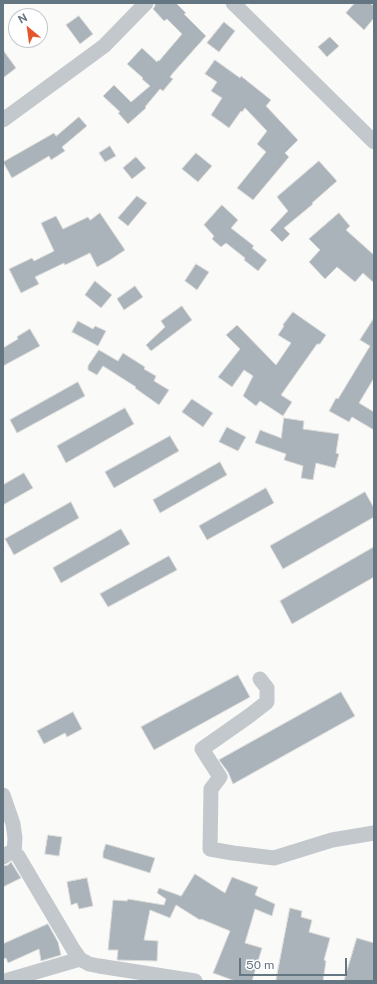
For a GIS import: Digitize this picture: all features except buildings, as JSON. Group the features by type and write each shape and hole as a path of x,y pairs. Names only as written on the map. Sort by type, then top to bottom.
{"street":[{"path":"3,120 104,46 146,3"},
{"path":"234,3 374,142"},
{"path":"260,679 267,688 266,702 249,716 202,749 220,777 211,789 210,849 274,858 332,840 374,834"},
{"path":"3,794 13,824 15,838 8,855 18,856 72,949 80,959 89,964 99,966 195,981"},
{"path":"5,981 80,959"}]}
